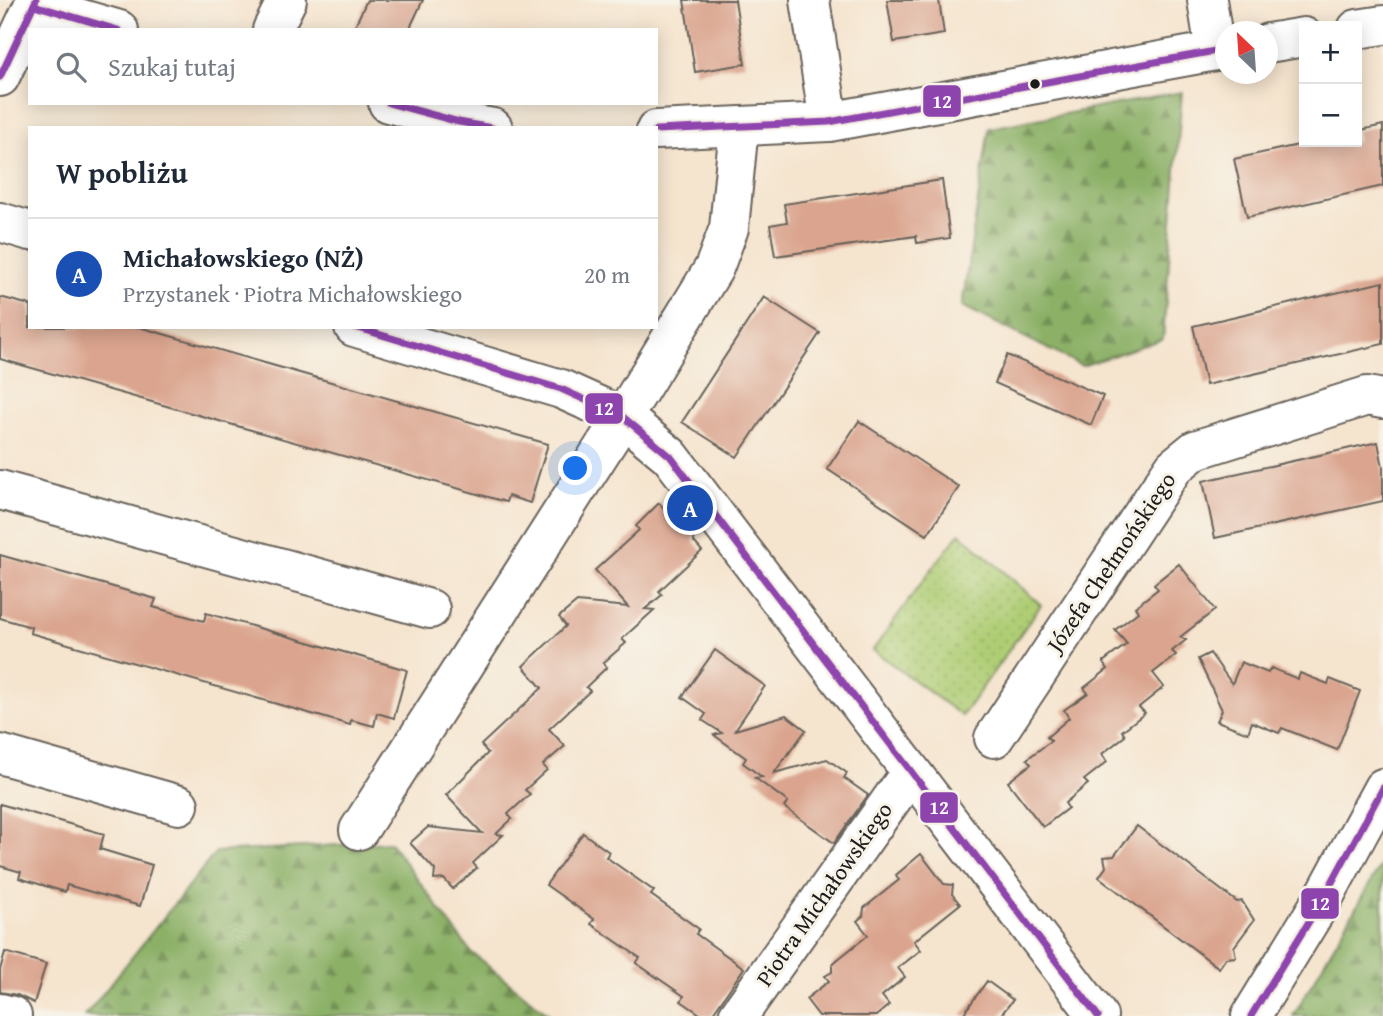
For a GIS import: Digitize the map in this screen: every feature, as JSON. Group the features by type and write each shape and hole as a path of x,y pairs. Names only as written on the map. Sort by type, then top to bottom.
{"street":[{"path":"273,28 287,0"},
{"path":"810,0 828,122"},
{"path":"1207,0 1215,31"},
{"path":"0,77 35,3 113,28"},
{"path":"1362,28 1383,25"},
{"path":"1278,41 1299,38"},
{"path":"658,130 828,122 1215,51"},
{"path":"395,105 481,126"},
{"path":"359,830 623,417 714,268 729,229 738,127"},
{"path":"0,222 28,230"},
{"path":"361,329 561,389 623,417 670,456 1098,1016"},
{"name":"Józefa Chełmońskiego","path":"994,738 1174,467 1195,450 1367,397 1383,399"},
{"path":"0,490 430,609"},
{"path":"0,754 179,805"},
{"name":"Piotra Michałowskiego","path":"738,1016 911,772"},
{"path":"1251,1016 1324,897 1383,788"},
{"path":"0,1013 12,1016"}],"green space":[{"path":"1182,92 1163,339 1082,366 962,306 989,128"},
{"path":"960,533 1041,605 962,716 873,650"},
{"path":"390,842 471,952 551,1016 85,1016 216,852"},
{"path":"1383,861 1383,1016 1293,1016"}],"building":[{"path":"367,0 423,0 410,28 354,28"},
{"path":"684,0 735,0 745,64 695,72"},
{"path":"887,0 939,0 944,34 894,42"},
{"path":"1383,125 1383,186 1247,217 1234,159 1299,145 1299,147 1362,147 1362,130"},
{"path":"942,180 950,238 917,243 916,236 775,256 770,225 787,222 784,204"},
{"path":"1383,282 1383,344 1206,385 1193,326"},
{"path":"0,297 28,304 28,329 146,329 548,444 530,503 508,496 506,502 0,359"},
{"path":"764,297 820,333 737,457 682,422"},
{"path":"1007,355 1103,396 1091,425 995,383"},
{"path":"859,421 959,487 927,535 827,469"},
{"path":"1378,442 1383,467 1383,501 1215,538 1203,481"},
{"path":"659,503 685,532 695,532 694,542 702,551 659,591 662,595 645,609 654,610 622,639 626,643 603,663 607,667 586,687 590,691 549,729 565,746 543,765 547,770 525,790 530,794 508,814 512,819 496,834 503,835 473,863 477,868 453,889 444,879 434,880 435,870 410,843 428,827 482,833 446,795 488,753 481,745 542,688 523,666 566,626 559,617 577,602 628,607 595,570 639,530 636,526"},
{"path":"0,555 156,599 153,607 204,621 206,613 407,670 394,718 377,713 374,726 351,720 350,725 30,633 31,627 0,618"},
{"path":"1179,564 1215,610 1180,637 1186,640 1172,651 1176,655 1153,673 1164,687 1139,707 1145,713 1122,731 1125,736 1102,754 1107,762 1084,780 1088,784 1065,803 1068,808 1043,827 1008,782 1031,764 1027,759 1051,741 1047,737 1069,718 1064,710 1088,693 1084,688 1108,669 1103,662 1127,644 1115,630 1138,612 1135,607 1158,589 1154,584"},
{"path":"715,650 765,686 735,730 786,715 806,730 774,773 827,759 847,773 844,778 868,795 834,843 784,807 788,802 755,778 762,777 743,763 746,758 714,735 722,733 702,720 706,714 682,697"},
{"path":"1210,653 1232,684 1241,662 1268,673 1271,668 1298,679 1300,673 1328,684 1330,679 1360,691 1337,750 1282,728 1279,733 1252,722 1248,733 1217,721 1222,710 1198,659"},
{"path":"0,804 104,834 100,849 152,865 140,906 67,885 65,892 19,878 21,872 0,866"},
{"path":"1137,826 1237,902 1242,901 1254,920 1234,947 1236,957 1226,958 1219,968 1099,877 1106,867 1104,857 1114,856"},
{"path":"583,833 609,852 606,857 654,891 651,895 699,929 696,934 744,968 711,1016 703,1016 681,1001 684,996 636,963 640,958 591,924 594,919 546,885"},
{"path":"921,854 944,884 953,885 952,894 960,904 914,941 921,950 898,968 905,977 882,996 889,1005 876,1016 819,1016 806,999 829,981 825,976 832,972 832,964 868,935 857,921 863,916 864,908 899,880 896,875"},
{"path":"5,952 46,964 34,1003 17,995 0,992 0,970"},
{"path":"987,981 1013,1000 1000,1016 962,1016"}],"transit line":[{"name":"12","path":"0,77 36,0"},
{"name":"12","path":"34,5 111,28"},
{"name":"12","path":"658,130 829,122 1215,51"},
{"name":"12","path":"396,105 481,126"},
{"name":"12","path":"362,329 561,389 623,417 670,456 1098,1016"},
{"name":"12","path":"1251,1016 1324,897 1383,788"}],"place":[{"name":"Michałowskiego (NŻ)","path":"690,508"}]}
